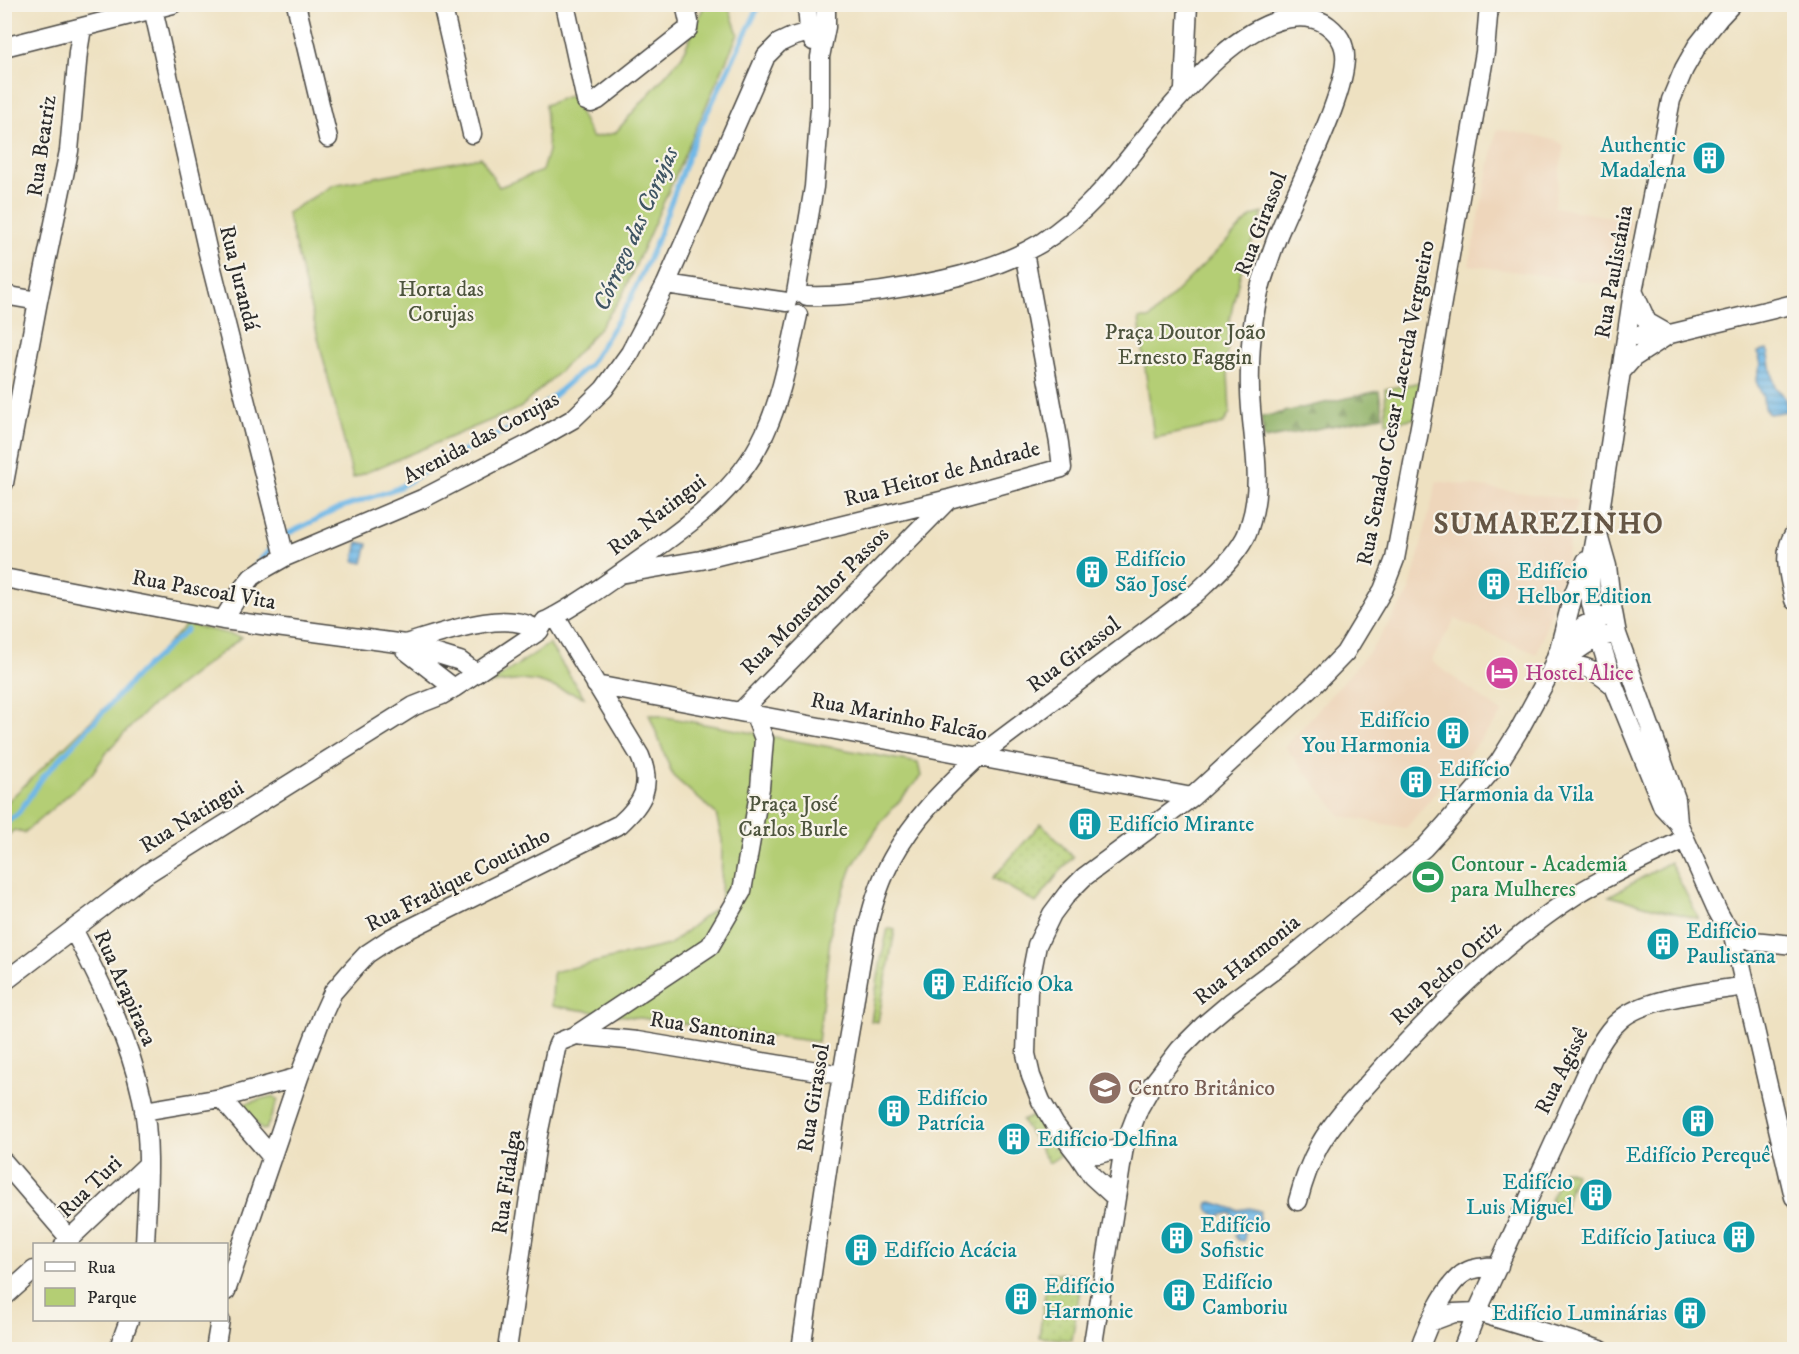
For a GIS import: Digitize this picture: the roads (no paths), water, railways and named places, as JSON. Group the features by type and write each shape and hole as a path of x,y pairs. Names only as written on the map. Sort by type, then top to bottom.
{"street":[{"path":"4,47 82,28 153,7 173,4"},
{"path":"296,4 328,138"},
{"path":"442,4 472,134"},
{"path":"565,4 586,101 591,103 598,100 688,29 685,4"},
{"name":"Rua Natingui","path":"4,982 146,873 449,684 620,574 716,502 733,483 751,459 777,403 799,304 814,187 820,106 818,29 807,4"},
{"name":"Rua Natingui","path":"818,29 826,4"},
{"path":"666,284 799,304 947,280 984,269 1043,242 1097,195 1184,89 1188,4"},
{"name":"Rua Senador Cesar Lacerda Vergueiro","path":"1115,1197 1092,1176 1055,1125 1041,1101 1031,1076 1026,1054 1028,991 1037,945 1052,914 1084,877 1192,797 1315,684 1345,653 1383,590 1395,559 1427,389 1485,52 1489,4"},
{"name":"Rua Paulistânia","path":"1732,4 1697,46 1671,100 1633,291 1590,569 1591,603 1614,686 1663,807 1681,831 1717,910 1732,931 1794,1197"},
{"name":"Rua Jurandá","path":"153,7 208,253 284,552"},
{"name":"Rua Girassol","path":"801,1350 841,1074 866,937 873,906 891,861 919,816 979,756 1195,594 1220,571 1246,537 1256,504 1257,470 1250,356 1263,275 1280,229 1323,134 1345,65 1345,49 1339,37 1329,26 1317,19 1301,16 1281,17 1251,31 1206,67 1184,89"},
{"name":"Rua Beatriz","path":"4,483 69,151 82,28"},
{"name":"Avenida das Corujas","path":"223,620 252,577 284,552 422,499 573,419 604,388 630,353 666,284 766,56 779,43 818,29"},
{"name":"Rua Heitor de Andrade","path":"620,574 701,560 949,499 1062,468 1024,252"},
{"path":"1633,291 1647,322 1670,334"},
{"path":"4,295 38,301"},
{"path":"1626,336 1670,334 1794,304"},
{"path":"1620,373 1633,358 1670,334"},
{"name":"Rua Monsenhor Passos","path":"747,712 949,499"},
{"path":"1597,531 1574,596 1556,663 1589,668 1614,686"},
{"name":"Rua Paulistânia","path":"1597,531 1607,566 1617,634 1676,799 1681,831"},
{"path":"1794,534 1788,548 1787,560 1794,600"},
{"name":"Rua Pascoal Vita","path":"4,578 223,620 401,644 455,659 471,669"},
{"name":"Rua Harmonia","path":"1597,629 1613,614"},
{"name":"Rua Pascoal Vita","path":"401,644 478,623 543,624"},
{"name":"Rua Fradique Coutinho","path":"228,1280 299,1077 322,1014 333,992 367,954 392,938 620,824 633,813 644,795 645,768 630,738 596,685 543,624"},
{"name":"Rua Harmonia","path":"1092,1350 1124,1147 1139,1108 1152,1085 1180,1049 1230,1003 1290,958 1424,848 1498,762 1575,634 1597,629 1617,634"},
{"name":"Rua Pascoal Vita","path":"401,644 449,684"},
{"name":"Rua Marinho Falcão","path":"596,685 1192,797"},
{"name":"Rua Fidalga","path":"507,1350 537,1135 556,1049 560,1042 576,1035 710,946 742,891 759,788 764,739 747,712"},
{"name":"Rua Pedro Ortiz","path":"1298,1201 1306,1172 1332,1127 1352,1101 1448,999 1560,906 1681,831"},
{"name":"Rua Arapiraca","path":"73,929 116,1015 130,1055 144,1111 148,1164 145,1243"},
{"path":"1732,931 1753,941 1794,945"},
{"name":"Rua Agissê","path":"1462,1350 1477,1312 1595,1053 1607,1033 1622,1018 1659,1001 1745,986"},
{"name":"Rua Santonina","path":"576,1035 637,1041 841,1074"},
{"path":"144,1111 221,1098 299,1077"},
{"path":"221,1098 272,1157"},
{"path":"1078,1155 1099,1154 1124,1147"},
{"path":"4,1162 67,1242"},
{"name":"Rua Turi","path":"67,1242 148,1164"},
{"path":"1419,1350 1430,1322 1449,1288 1458,1277 1476,1269 1499,1266"},
{"path":"4,1297 33,1271"},
{"path":"1430,1322 1454,1313 1477,1312 1601,1350"},
{"path":"118,1350 129,1321"},
{"path":"215,1350 220,1321"}],"water":[{"path":"1768,350 1775,388 1784,397 1787,411 1769,414 1764,408 1763,397 1756,381 1761,364 1758,352"},
{"path":"358,542 368,544 363,563 354,561"},
{"path":"1212,1202 1237,1210 1250,1208 1260,1211 1258,1228 1246,1225 1244,1241 1238,1240 1235,1236 1243,1225 1231,1213 1217,1216 1210,1211 1207,1206"}],"waterway":[{"name":"Córrego das Corujas","path":"256,565 281,537 340,508 398,488 447,459 511,428 542,406 590,364 629,302 655,245 695,138 760,4"},
{"path":"4,825 19,812 43,777 141,671 187,630"}],"place":[{"name":"Authentic Madalena","path":"1709,158"},
{"name":"Edifício São José","path":"1092,572"},
{"name":"Edifício Helbor Edition","path":"1494,584"},
{"name":"Hostel Alice","path":"1502,673"},
{"name":"Edifício You Harmonia","path":"1453,733"},
{"name":"Edifício Harmonia da Vila","path":"1416,782"},
{"name":"Edifício Mirante","path":"1085,824"},
{"name":"Contour - Academia para Mulheres","path":"1428,877"},
{"name":"Edifício Paulistana","path":"1663,944"},
{"name":"Edifício Oka","path":"939,984"},
{"name":"Centro Britânico","path":"1105,1088"},
{"name":"Edifício Patrícia","path":"894,1111"},
{"name":"Edifício Perequê","path":"1698,1121"},
{"name":"Edifício Delfina","path":"1014,1139"},
{"name":"Edifício Luis Miguel","path":"1596,1195"},
{"name":"Edifício Jatiuca","path":"1739,1237"},
{"name":"Edifício Sofistic","path":"1177,1238"},
{"name":"Edifício Acácia","path":"861,1250"},
{"name":"Edifício Camboriu","path":"1179,1295"},
{"name":"Edifício Harmonie","path":"1021,1299"},
{"name":"Edifício Luminárias","path":"1690,1313"}],"district":[{"name":"SUMAREZINHO","path":"1549,524"}],"park label":[{"name":"Horta das Corujas","path":"441,302"},
{"name":"Praça Doutor João Ernesto Faggin","path":"1185,344"},
{"name":"Praça José Carlos Burle","path":"793,816"}]}
